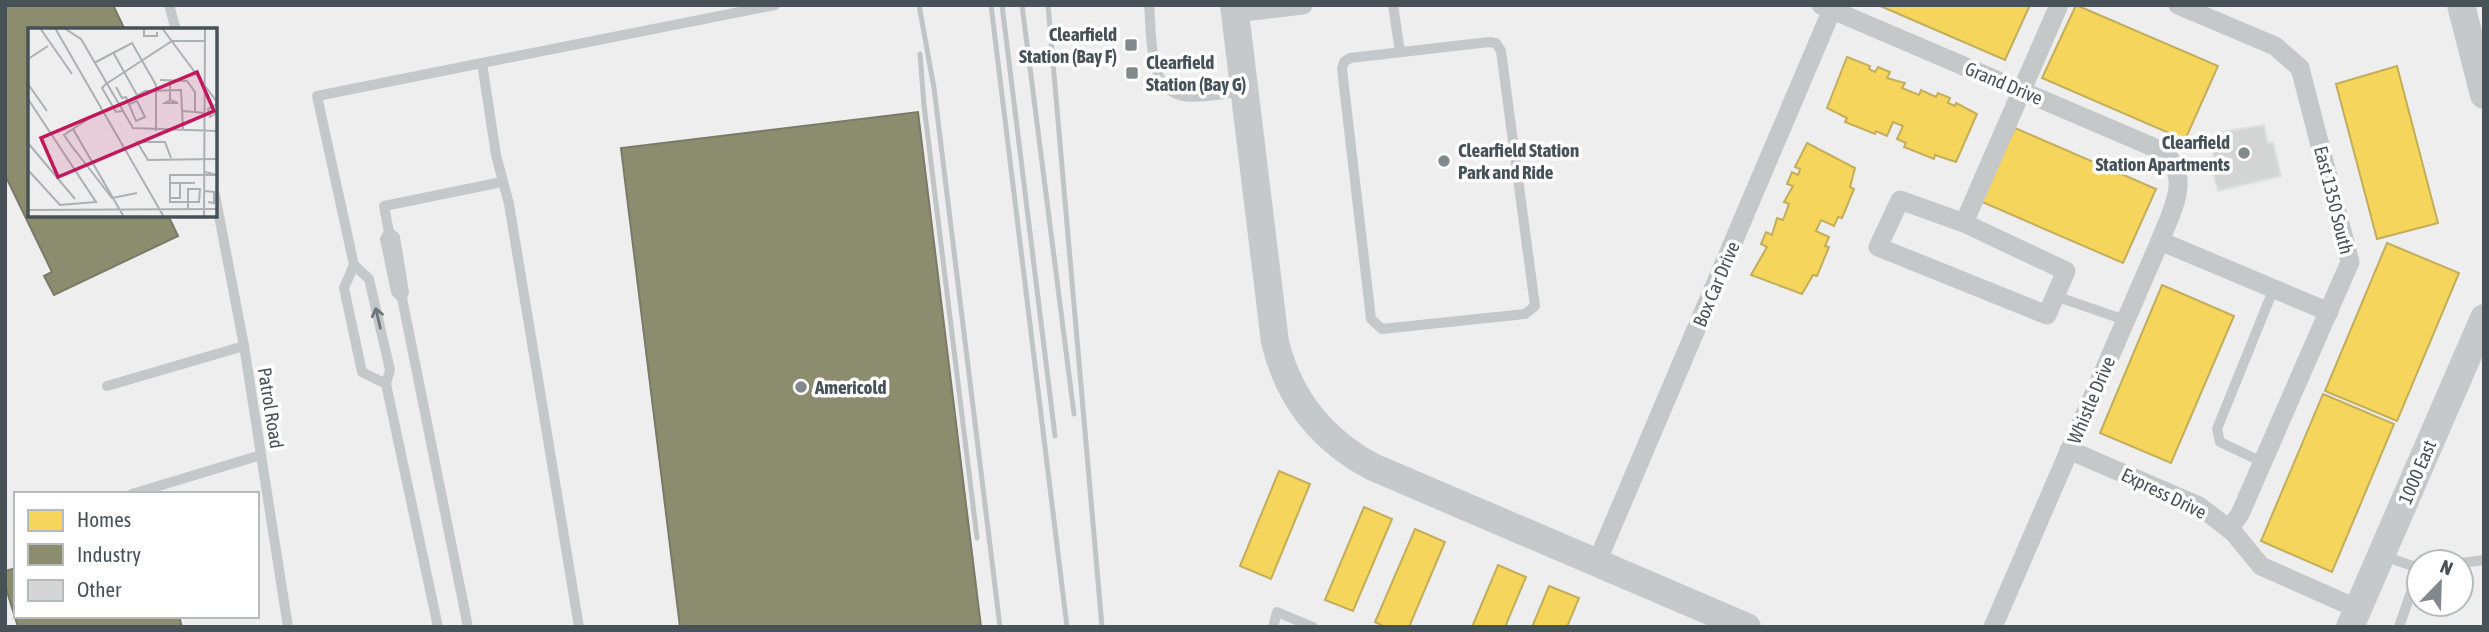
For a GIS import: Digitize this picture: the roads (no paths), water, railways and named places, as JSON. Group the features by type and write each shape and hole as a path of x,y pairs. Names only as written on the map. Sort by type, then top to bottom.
{"street":[{"path":"1303,5 1235,9 1275,342 1287,381 1310,418 1334,442 1373,467 1747,627"},
{"path":"1964,223 2059,5"},
{"name":"East 1350 South","path":"2178,5 2275,46 2300,68 2350,262 2240,514 2229,529"},
{"path":"2461,5 2483,89"},
{"name":"Grand Drive","path":"1829,7 2161,150 2172,158 2178,171"},
{"name":"Box Car Drive","path":"1597,562 1829,7"},
{"name":"Whistle Drive","path":"1993,627 2160,241 2178,195 2178,171"},
{"path":"1900,200 1964,223 2066,271 2047,315 1878,247 1900,200"},
{"path":"2160,241 2329,312"},
{"name":"1000 East","path":"2354,618 2477,346 2484,318"},
{"name":"Express Drive","path":"2070,450 2199,506 2229,529 2261,566 2354,618"}],"lane":[{"path":"169,5 175,28"},
{"path":"438,627 386,384 390,370 369,279 354,265 317,96 775,5"},
{"path":"1149,5 1156,71 1167,88 1185,96 1245,92"},
{"path":"1394,5 1400,52"},
{"path":"1489,42 1496,44 1501,51 1535,306 1525,314 1382,329 1371,319 1342,69 1344,62 1350,58 1400,52 1489,42"},
{"path":"482,63 502,182 509,204 579,627"},
{"path":"468,627 402,298 404,292 396,237 389,232 384,206 502,182"},
{"name":"Patrol Road","path":"217,205 244,346 288,627"},
{"path":"354,265 344,288 362,372 386,384"},
{"path":"2262,462 2220,442 2217,429 2274,288"},
{"path":"2055,296 2125,320"},
{"path":"107,386 244,346"},
{"path":"139,492 261,455"},
{"path":"2381,555 2405,564"},
{"path":"2399,627 2405,610"},
{"path":"1273,627 1277,612 1313,627"}],"railway":[{"path":"919,5 934,88 1000,627"},
{"path":"991,5 1067,627"},
{"path":"1002,5 1055,436"},
{"path":"1022,5 1074,414"},
{"path":"1048,5 1102,627"},
{"path":"920,54 977,538"}],"place":[{"name":"Clearfield Station (Bay F)","path":"1131,45"},
{"name":"Clearfield Station (Bay G)","path":"1132,73"},
{"name":"Clearfield Station Apartments","path":"2244,153"},
{"name":"Clearfield Station Park and Ride","path":"1444,161"},
{"name":"Americold","path":"801,387"}]}
